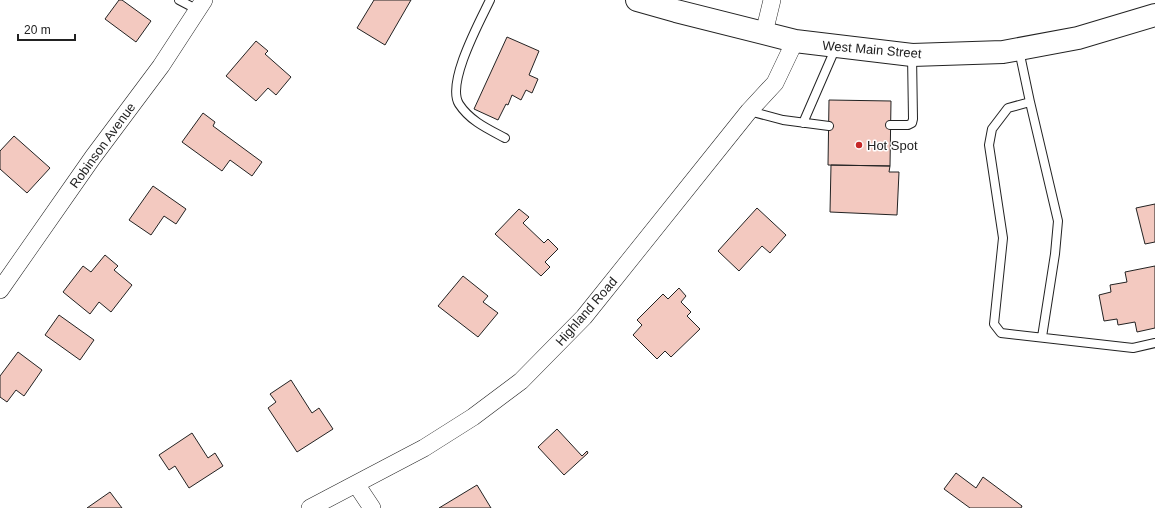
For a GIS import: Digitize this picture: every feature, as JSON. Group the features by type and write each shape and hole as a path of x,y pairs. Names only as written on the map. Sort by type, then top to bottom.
{"main road":[{"name":"West Main Street","path":"637,0 795,41 912,55 1003,52 1078,38 1155,15"}],"street":[{"path":"764,33 772,0"},
{"name":"Robinson Avenue","path":"0,290 93,157 161,66 201,5"},
{"name":"Highland Road","path":"310,508 424,448 473,417 521,381 584,317 749,111 775,83 795,41"},
{"path":"356,484 372,508"}],"lane":[{"path":"179,0 201,5"},
{"path":"490,0 462,61 456,84 458,102 472,119 505,138"},
{"path":"803,123 836,46"},
{"path":"1019,49 1058,221 1055,254 1042,337"},
{"path":"890,125 908,125 912,123 912,55"},
{"path":"1030,102 1008,108 992,129 989,145 1003,238 994,324 1001,333 1133,348 1155,343"},
{"path":"749,111 783,120 829,126"}],"building":[{"path":"119,0 122,0 151,21 136,42 105,19"},
{"path":"374,0 411,0 385,45 357,28"},
{"path":"507,37 539,51 529,75 538,79 532,93 526,90 521,100 512,95 508,105 506,104 498,120 474,109"},
{"path":"256,41 268,51 265,54 291,77 276,95 268,88 256,101 226,76"},
{"name":"Hot Spot","path":"829,100 891,101 890,166 828,165"},
{"path":"203,113 215,122 213,126 262,162 252,176 230,160 222,171 182,142"},
{"path":"14,136 50,168 27,193 0,169 0,151"},
{"path":"831,165 890,166 889,172 899,172 897,215 830,212"},
{"path":"153,186 186,209 176,224 164,216 151,235 129,220"},
{"path":"1155,204 1155,242 1145,244 1136,208"},
{"path":"757,208 786,235 770,253 762,246 739,271 718,251"},
{"path":"519,209 529,217 523,223 544,243 548,239 558,249 545,262 550,267 541,276 495,234"},
{"path":"105,255 118,266 114,270 132,285 111,312 99,302 90,314 63,292 83,266 91,272"},
{"path":"1155,266 1155,328 1137,332 1135,322 1118,325 1117,319 1104,321 1099,295 1111,292 1110,285 1127,282 1125,272"},
{"path":"463,276 488,296 483,302 498,313 478,337 438,306"},
{"path":"679,288 686,296 681,302 691,312 687,316 700,329 671,357 665,351 657,359 633,335 642,325 637,320 663,294 668,299"},
{"path":"59,315 94,340 80,360 45,335"},
{"path":"18,352 42,370 24,396 16,390 7,402 0,397 0,376"},
{"path":"291,380 312,413 319,408 333,429 297,452 268,408 276,402 270,394"},
{"path":"557,429 582,456 587,451 588,453 564,475 538,447"},
{"path":"192,433 208,458 215,453 223,466 189,488 175,466 169,470 159,455"},
{"path":"956,473 976,488 983,477 1022,506 1021,508 970,508 944,489"},
{"path":"477,485 491,508 439,508"},
{"path":"110,492 122,508 87,508"}],"place":[{"name":"Hot Spot","path":"859,145"}]}
